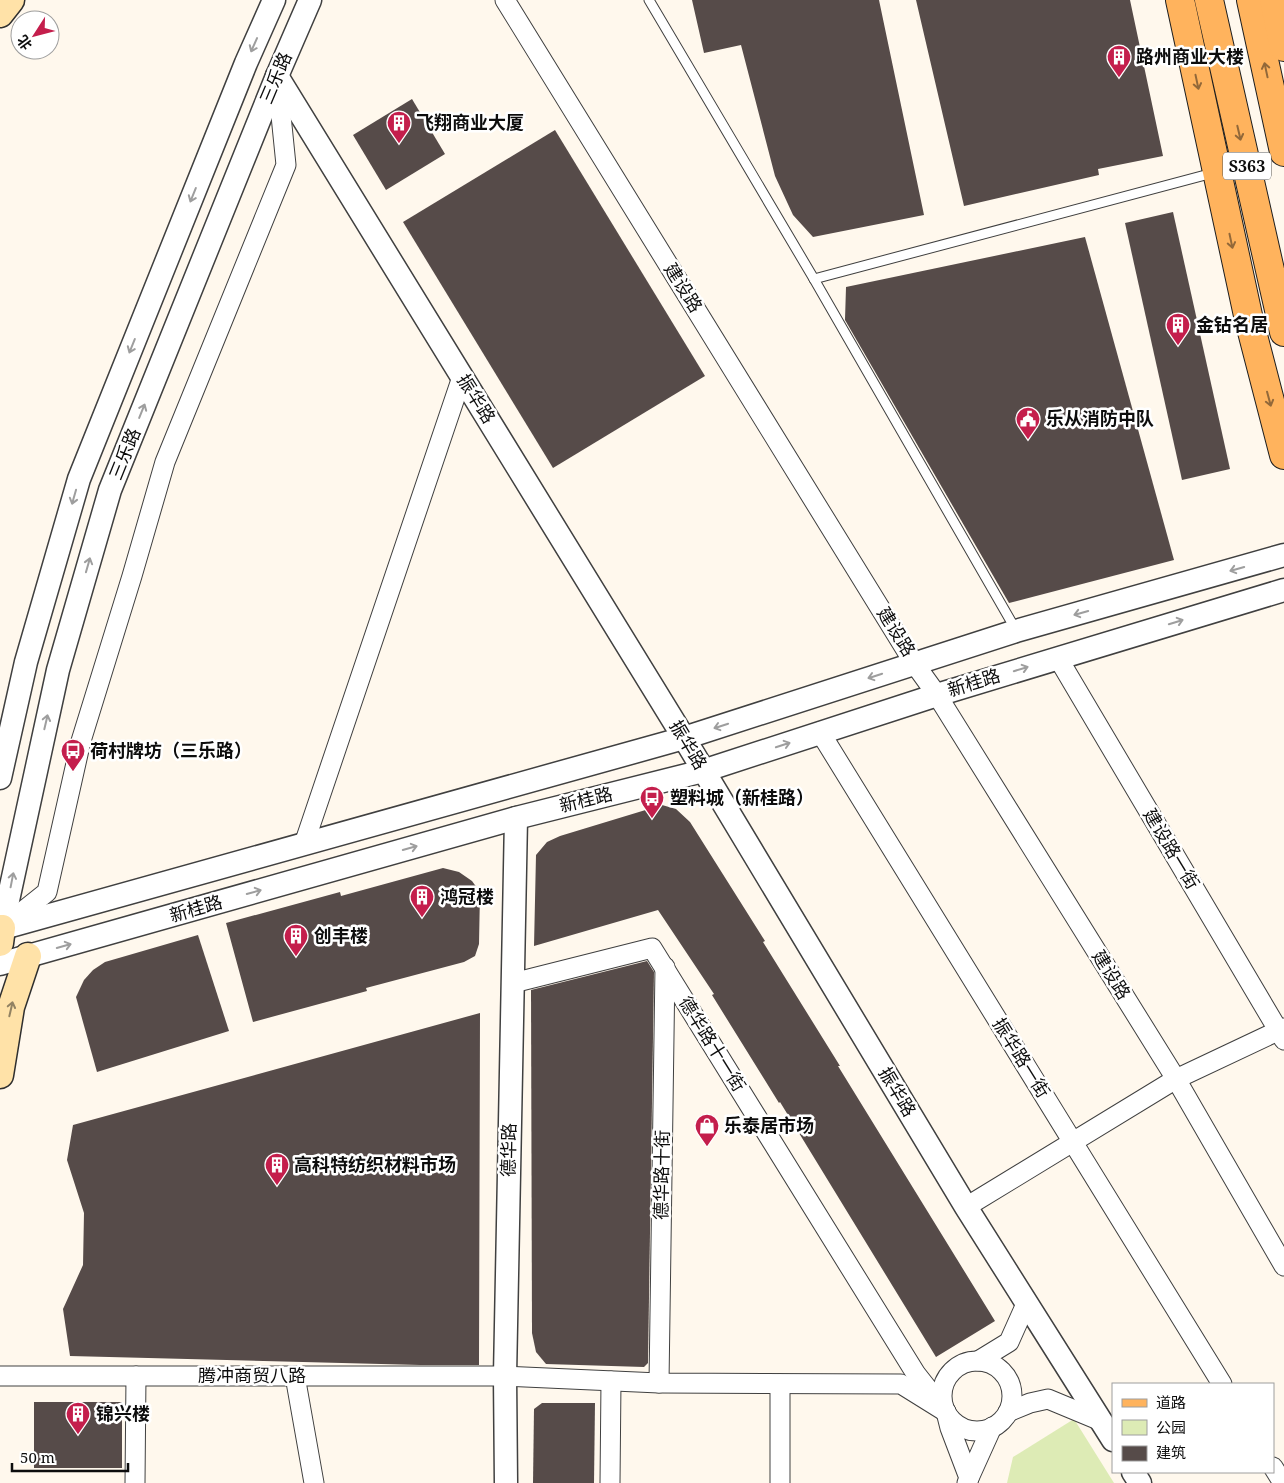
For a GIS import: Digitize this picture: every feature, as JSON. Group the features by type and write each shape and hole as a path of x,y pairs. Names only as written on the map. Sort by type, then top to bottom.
{"main road":[{"path":"0,14 11,0"},
{"path":"1180,0 1249,320 1284,454"},
{"name":"S363","path":"1209,0 1284,332"},
{"name":"S363","path":"1251,0 1280,111 1284,152"},
{"path":"1274,0 1284,47"},
{"path":"0,1075 11,1008 28,956"}],"street":[{"name":"三乐路","path":"0,778 26,662 79,479 246,62 274,0"},
{"name":"三乐路","path":"1,933 58,670 110,490 276,76 310,0"},
{"name":"建设路","path":"505,0 914,663 937,694 1176,1079 1284,1266"},
{"name":"振华路","path":"276,76 684,738 966,1207 1112,1439"},
{"path":"1,933 47,892 81,741 165,462 286,165 276,76"},
{"path":"304,844 462,377"},
{"name":"新桂路","path":"1,933 304,844 684,738 1016,631 1284,555"},
{"name":"新桂路","path":"0,964 516,818 703,771 937,694 1284,590"},
{"name":"建设路一街","path":"1058,658 1282,1033"},
{"name":"振华路一街","path":"820,732 1221,1383"},
{"name":"德华路","path":"506,1483 505,1376 516,818"},
{"name":"德华路十一街","path":"513,983 652,948 916,1374 946,1412"},
{"name":"德华路十街","path":"659,1383 665,967"},
{"path":"966,1207 1176,1079 1282,1033"},
{"path":"978,1361 1009,1342 1026,1304"},
{"path":"946,1412 961,1427 977,1430 992,1427 1002,1420 1008,1412 1011,1390 1007,1379 1000,1370 990,1363 978,1361 966,1362 955,1368 947,1377 943,1388 942,1400 968,1481"},
{"name":"腾冲商贸八路","path":"0,1376 505,1376 659,1383 901,1384 946,1412"},
{"path":"135,1483 136,1376"},
{"path":"295,1376 314,1483"},
{"path":"610,1483 611,1381"},
{"path":"780,1384 780,1483"},
{"path":"1008,1412 1030,1402 1048,1399 1100,1421"},
{"path":"968,1481 992,1427"},
{"path":"1274,1469 1283,1483"}],"lane":[{"path":"649,0 814,279 1016,631"},
{"path":"814,279 1246,164"}],"green space":[{"path":"1074,1419 1114,1483 1007,1483 1013,1457"}],"building":[{"path":"692,0 879,0 924,215 813,237 793,215 775,176 741,45 704,53"},
{"path":"916,0 1130,0 1163,156 1098,169 1099,175 964,206"},
{"name":"飞翔商业大厦","path":"412,99 445,154 386,190 353,135"},
{"path":"555,130 705,376 553,468 403,222"},
{"name":"金钻名居","path":"1173,212 1230,469 1182,480 1125,223"},
{"name":"乐从消防中队","path":"1085,237 1174,560 1009,603 845,320 846,287"},
{"path":"662,805 676,809 690,822 765,941 763,942 840,1066 838,1066 995,1321 936,1357 780,1102 712,995 714,994 658,910 534,946 536,855 547,842 560,836"},
{"path":"443,868 459,872 472,881 480,892 479,944 475,956 464,962 366,988 367,991 253,1022 226,923 340,892 341,896"},
{"path":"198,935 229,1031 97,1072 76,997 84,980 93,970 105,962"},
{"path":"647,961 654,972 648,1363 644,1367 546,1364 536,1352 532,1333 531,990"},
{"name":"高科特纺织材料市场","path":"480,1013 479,1365 70,1356 63,1309 83,1265 84,1213 67,1160 73,1125"},
{"name":"锦兴楼","path":"34,1402 122,1402 122,1468 34,1468"},
{"path":"542,1403 595,1403 594,1483 533,1483 534,1409"}],"place":[{"name":"路州商业大楼","path":"1119,78"},
{"name":"飞翔商业大厦","path":"399,144"},
{"name":"金钻名居","path":"1178,346"},
{"name":"乐从消防中队","path":"1028,440"},
{"name":"荷村牌坊（三乐路）","path":"73,772"},
{"name":"塑料城（新桂路）","path":"652,819"},
{"name":"鸿冠楼","path":"422,918"},
{"name":"创丰楼","path":"296,957"},
{"name":"乐泰居市场","path":"707,1147"},
{"name":"高科特纺织材料市场","path":"277,1186"},
{"name":"锦兴楼","path":"78,1435"}]}
